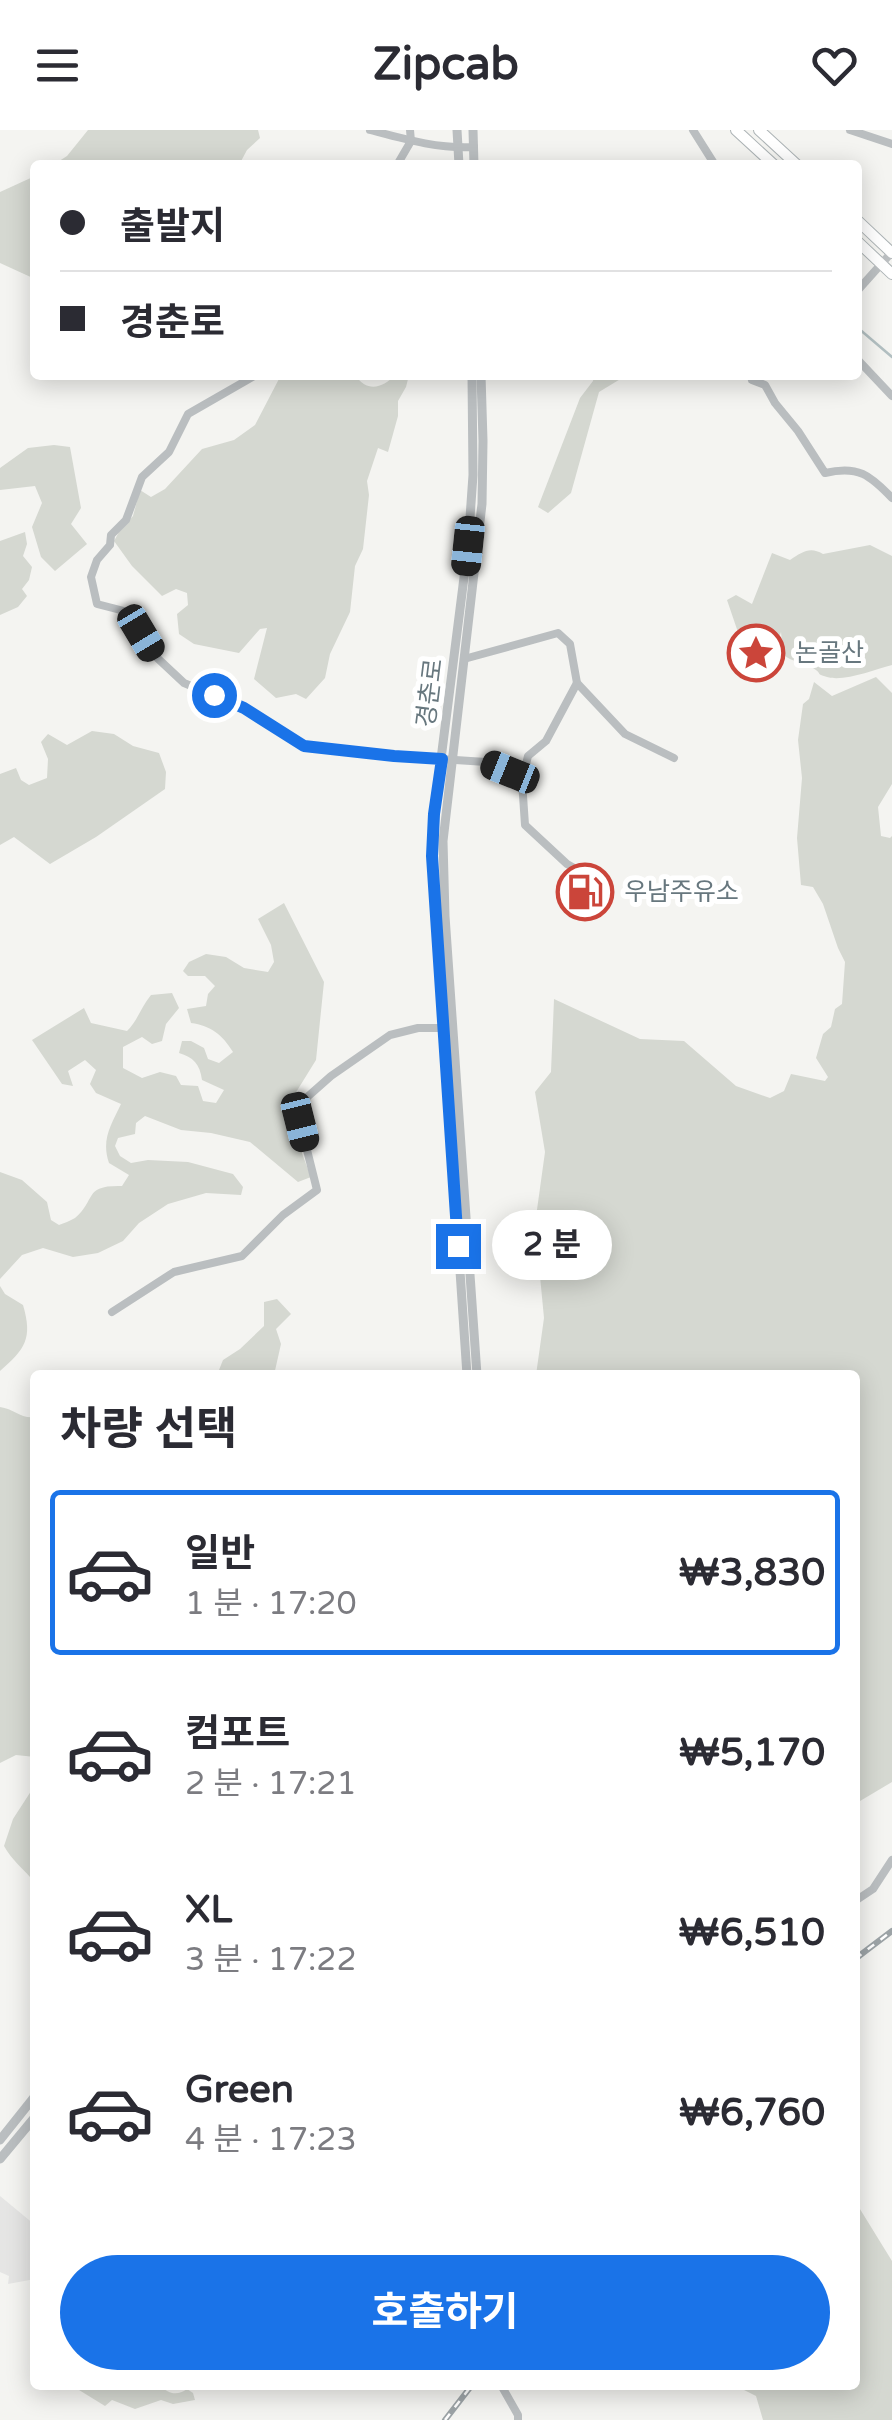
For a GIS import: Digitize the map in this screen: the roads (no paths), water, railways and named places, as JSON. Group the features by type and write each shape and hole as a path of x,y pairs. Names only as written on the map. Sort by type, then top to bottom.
{"main road":[{"path":"736,130 769,160"},
{"path":"759,130 791,160"},
{"path":"862,225 892,252"},
{"path":"862,246 892,274"}],"street":[{"path":"370,130 411,142 474,148"},
{"path":"399,160 411,142 410,130"},
{"path":"457,130 459,160"},
{"path":"473,130 474,160"},
{"path":"693,130 712,160"},
{"path":"850,130 892,144"},
{"path":"862,285 892,252"},
{"path":"862,364 892,396"},
{"path":"247,380 188,414 168,452 142,476 126,520 111,536 110,545 97,560 91,577 97,604 128,612 153,654 184,683 244,708 304,746 486,762 522,781"},
{"name":"경춘로","path":"472,380 473,475 443,841 477,1370"},
{"name":"경춘로","path":"468,1370 432,856 434,814 464,660 482,504 481,380"},
{"path":"752,380 765,385 825,473 842,469 870,475 892,498"},
{"path":"464,660 558,633 570,644 577,683 625,734 674,758"},
{"path":"577,683 546,742 528,756 522,781 525,825 567,864 602,884"},
{"path":"112,1312 174,1272 242,1256 283,1215 317,1190 300,1122 306,1099 390,1035 418,1028 443,1028"},
{"path":"860,1897 873,1888 892,1860"},
{"path":"0,2140 30,2102"},
{"path":"0,2159 30,2123"},
{"path":"503,2390 518,2420"}],"waterway":[{"path":"862,331 892,357"}],"railway":[{"path":"860,1955 892,1931"},
{"path":"445,2420 468,2390"}],"place":[{"name":"논골산","path":"756,653"},
{"name":"우남주유소","path":"585,892"}]}
